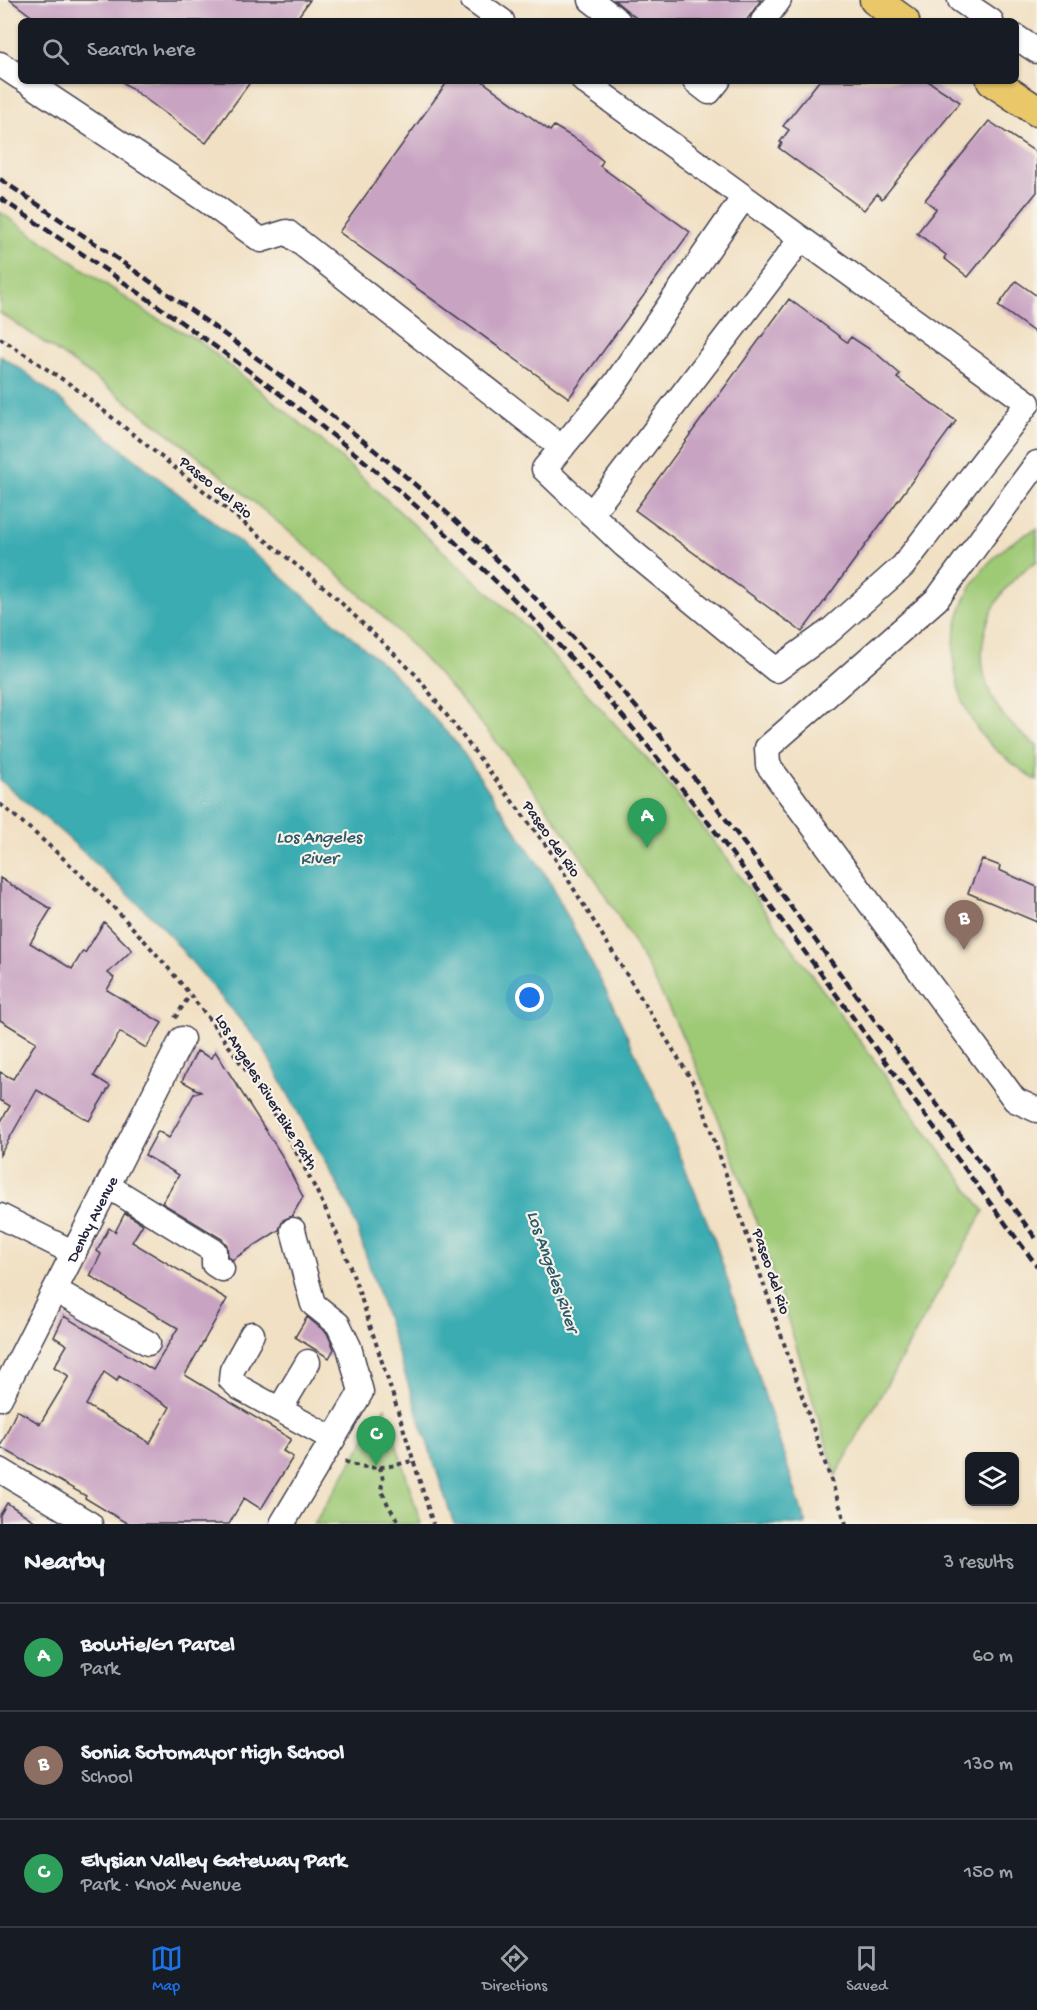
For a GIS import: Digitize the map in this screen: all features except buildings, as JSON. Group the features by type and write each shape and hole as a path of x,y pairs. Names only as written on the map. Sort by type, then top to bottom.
{"main road":[{"path":"875,0 900,18"},
{"path":"996,84 1037,111"}],"street":[{"path":"473,0 498,18"},
{"path":"591,0 614,18"},
{"path":"765,18 779,0"},
{"path":"960,0 987,18"},
{"path":"1019,39 1037,51"},
{"path":"0,64 18,76"},
{"path":"31,84 207,201 261,240 287,232 562,448"},
{"path":"588,84 744,197 801,239 1028,403 903,566 831,630 776,670 624,545 544,469 615,384 744,197"},
{"path":"699,84 710,92 716,84"},
{"path":"591,514 801,239"},
{"path":"1037,463 937,599 767,748 768,765 1015,1100 1037,1110"},
{"name":"Denby Avenue","path":"0,1398 182,1039"},
{"path":"108,1186 214,1251 214,1264 222,1269"},
{"path":"0,1216 74,1253"},
{"path":"282,1524 362,1392 349,1347 338,1323 313,1304 292,1230"},
{"path":"55,1290 148,1343"},
{"path":"252,1334 232,1370 231,1380 240,1388 280,1409 330,1445"},
{"path":"280,1409 308,1362"},
{"path":"0,1470 90,1524"}],"path":[{"name":"Paseo del Rio","path":"0,338 74,387 330,592 416,675 551,852 696,1087 846,1524"},
{"name":"Los Angeles River Bike Path","path":"0,804 32,830 133,929 211,1022 274,1117 314,1186 358,1287 433,1524"},
{"path":"330,1445 355,1466 393,1466 414,1460"},
{"path":"374,1467 381,1470 383,1480 381,1489 389,1507 401,1524"}],"green space":[{"path":"0,212 154,317 198,340 321,440 524,625 661,774 728,860 984,1211 836,1475 768,1256 730,1147 685,1042 656,983 589,870 513,762 428,663 365,599 330,566 180,443 92,376 0,313"},
{"path":"1037,529 1037,561 1019,575 992,610 985,630 982,652 984,673 991,695 1003,715 1037,746 1037,781 1013,764 978,730 963,702 955,673 954,644 959,615 970,589 987,565 1009,544"},
{"path":"385,1407 421,1524 314,1524"}],"water":[{"name":"Los Angeles River","path":"0,356 24,371 268,565 391,671 458,745 549,880 611,1001 658,1102 715,1241 806,1524 454,1524 351,1210 262,1046 161,925 65,835 0,780"}],"railway":[{"path":"0,179 207,322 340,422 467,531 527,590 630,700 706,794 1037,1240"},
{"path":"0,198 177,319 293,404 404,495 540,626 645,742 694,804 1037,1266"}],"place":[{"name":"Bowtie/G1 Parcel","path":"647,848"},
{"name":"Sonia Sotomayor High School","path":"964,950"},
{"name":"Elysian Valley Gateway Park","path":"376,1466"}]}
